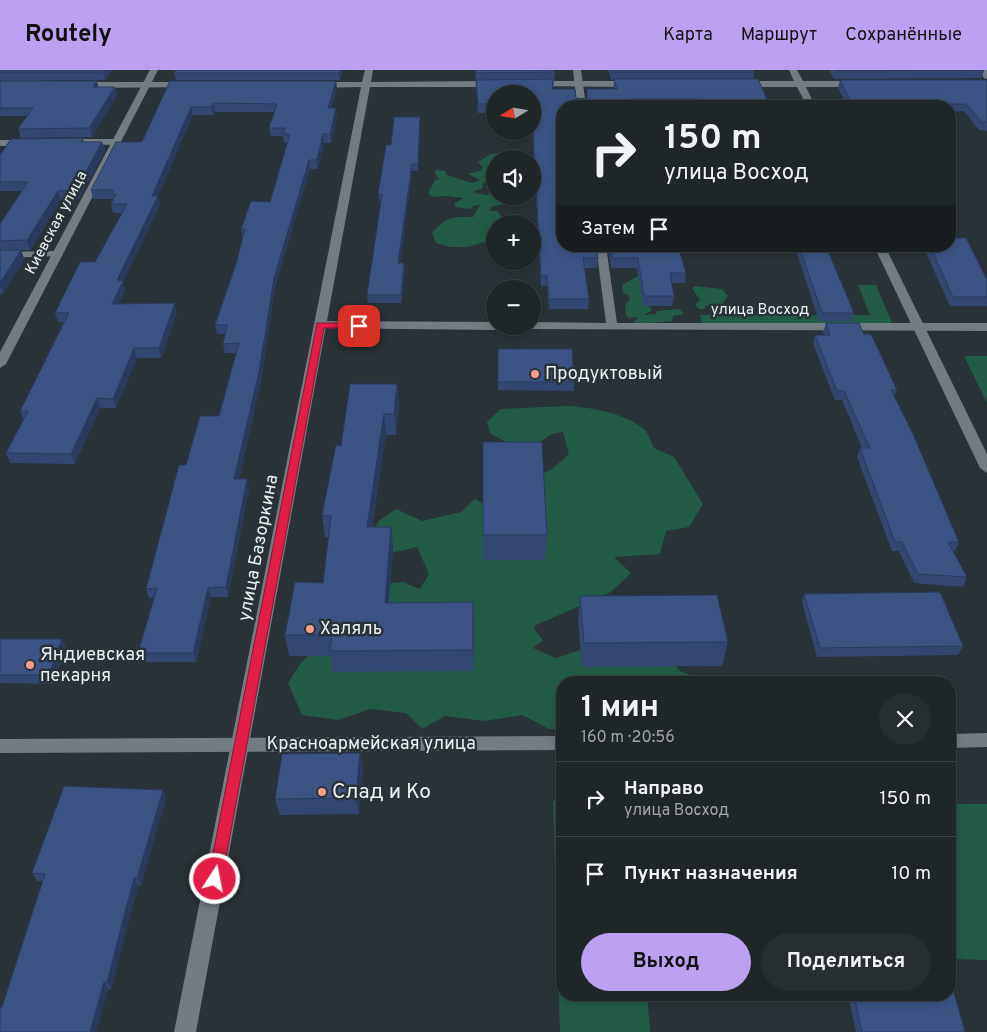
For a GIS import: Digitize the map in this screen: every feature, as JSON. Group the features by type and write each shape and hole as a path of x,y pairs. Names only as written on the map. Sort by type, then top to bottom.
{"street":[{"name":"Киевская улица","path":"0,364 154,70"},
{"path":"577,70 581,100"},
{"path":"793,70 807,100"},
{"path":"983,70 987,76"},
{"path":"306,85 367,78 502,84"},
{"name":"улица Базоркина","path":"185,1032 367,78"},
{"path":"977,83 987,83"},
{"path":"521,84 646,84"},
{"path":"733,84 869,84"},
{"path":"68,85 196,85"},
{"path":"602,252 612,326"},
{"path":"882,252 987,468"},
{"path":"320,325 486,326"},
{"name":"улица Восход","path":"541,326 987,327"},
{"path":"956,740 987,740"},
{"name":"Красноармейская улица","path":"0,746 556,743"}],"lane":[{"path":"58,142 117,142"},
{"path":"0,143 39,143"},
{"path":"0,255 58,254"}],"green space":[{"path":"486,157 486,182 482,184 483,188 474,191 475,193 486,195 486,205 500,205 490,208 490,211 497,211 500,215 486,215 486,242 467,247 450,247 436,243 432,233 442,223 455,218 473,217 480,205 473,206 471,209 455,207 455,203 464,198 432,197 428,193 435,180 440,179 436,176 435,170 445,171 447,175 472,183 480,180 468,174 482,170 482,166 478,162"},
{"path":"640,275 647,304 652,310 644,315 656,314 657,311 679,309 684,314 673,316 672,321 637,324 634,321 639,317 630,318 626,316 625,304 630,300 628,295 623,293 622,285"},
{"path":"858,285 876,285 893,325 702,324 700,315 870,315"},
{"path":"695,286 722,289 728,296 723,303 730,306 724,309 718,306 712,309 706,305 704,309 699,309 695,304 700,300 692,288"},
{"path":"964,356 987,356 987,403"},
{"path":"565,406 607,412 628,419 645,430 654,448 674,457 703,504 689,527 666,531 660,554 614,557 631,573 611,592 534,626 536,632 543,640 533,648 556,658 593,646 665,654 680,671 693,676 556,676 556,729 549,729 522,715 484,721 445,716 422,729 406,713 370,709 338,720 302,715 288,683 300,664 373,585 403,582 420,589 429,574 417,547 371,555 362,543 380,520 396,509 422,521 461,512 475,499 490,508 534,477 551,470 569,454 563,432 551,435 532,446 526,447 507,443 490,433 487,422 500,409"},
{"path":"553,801 556,801 556,900"},
{"path":"956,804 987,804 987,960 956,959"},
{"path":"559,1001 647,1001 650,1032 560,1032"}],"building":[{"path":"0,70 104,70 103,72 0,72"},
{"path":"176,70 340,70 339,73 174,73"},
{"path":"476,70 554,70 554,72 476,73"},
{"path":"611,70 753,70 754,72 611,72"},
{"path":"835,70 984,70 836,71"},
{"path":"553,79 552,89 575,89 576,98 587,99 587,89 617,89 614,79 758,79 767,100 556,100 556,252 597,252 598,258 583,258 589,299 549,299 547,276 541,276 541,215 538,215 537,205 541,205 541,150 534,150 533,140 541,140 541,85 486,85 486,104 478,104 476,80"},
{"path":"840,80 987,80 987,122 982,122 966,104 956,104 956,100 850,100"},
{"path":"0,81 97,81 93,87 115,87 89,128 18,129 33,108 0,108"},
{"path":"170,81 336,81 328,108 336,108 330,134 323,134 317,160 309,160 274,278 259,372 234,479 247,479 226,587 208,588 193,653 138,653 157,588 146,589 179,465 186,465 200,416 219,416 239,343 223,344 227,325 215,325 236,264 245,229 241,229 251,201 270,202 290,134 283,134 285,128 269,128 277,104 213,103 212,107 191,107 152,196 158,196 117,280 123,281 112,304 175,303 159,348 134,348 113,399 97,398 71,454 6,453 28,411 20,411 69,313 55,313 80,262 95,262 127,204 111,204 116,194 112,194 114,190 91,190 116,142 142,142"},
{"path":"394,117 420,117 418,164 412,164 398,263 404,263 401,295 367,295 382,194 378,194 386,145 391,145"},
{"path":"83,138 81,142 102,142 76,190 58,191 27,240 0,241 0,224 28,182 0,182 0,155 11,139"},
{"path":"956,238 966,238 987,280 987,297 953,297 933,252 956,252"},
{"path":"0,250 21,250 0,283"},
{"path":"611,252 680,252 686,273 670,273 674,296 644,296 638,258 612,258"},
{"path":"801,252 829,252 854,313 822,313"},
{"path":"826,323 859,323 864,334 871,334 897,390 891,390 913,434 959,542 948,542 967,577 918,574 902,542 895,542 860,448 870,448 844,391 837,391 815,335 830,335"},
{"name":"Продуктовый","path":"498,349 572,349 574,382 498,382"},
{"path":"350,384 397,384 394,414 384,414 367,527 391,527 385,603 473,602 473,650 330,651 332,635 285,635 295,582 323,583 331,516 322,515 336,445 341,446"},
{"path":"483,442 542,442 547,535 483,535"},
{"path":"940,592 963,646 820,648 804,594"},
{"path":"717,595 728,642 584,643 580,596"},
{"name":"Яндиевская пекарня","path":"0,639 62,639 49,675 0,675"},
{"path":"360,753 356,798 275,799 282,754"},
{"path":"64,786 163,790 137,878 134,878 107,982 104,982 90,1032 0,1032 0,1007 2,1007 45,874 32,873"},
{"path":"956,1000 965,1032 862,1032 855,1001"}],"place":[{"name":"Продуктовый","path":"535,374"},
{"name":"Халяль","path":"310,629"},
{"name":"Яндиевская пекарня","path":"30,665"},
{"name":"Слад и Ко","path":"322,792"}],"route":[{"path":"215,879 320,325 359,326"}]}
